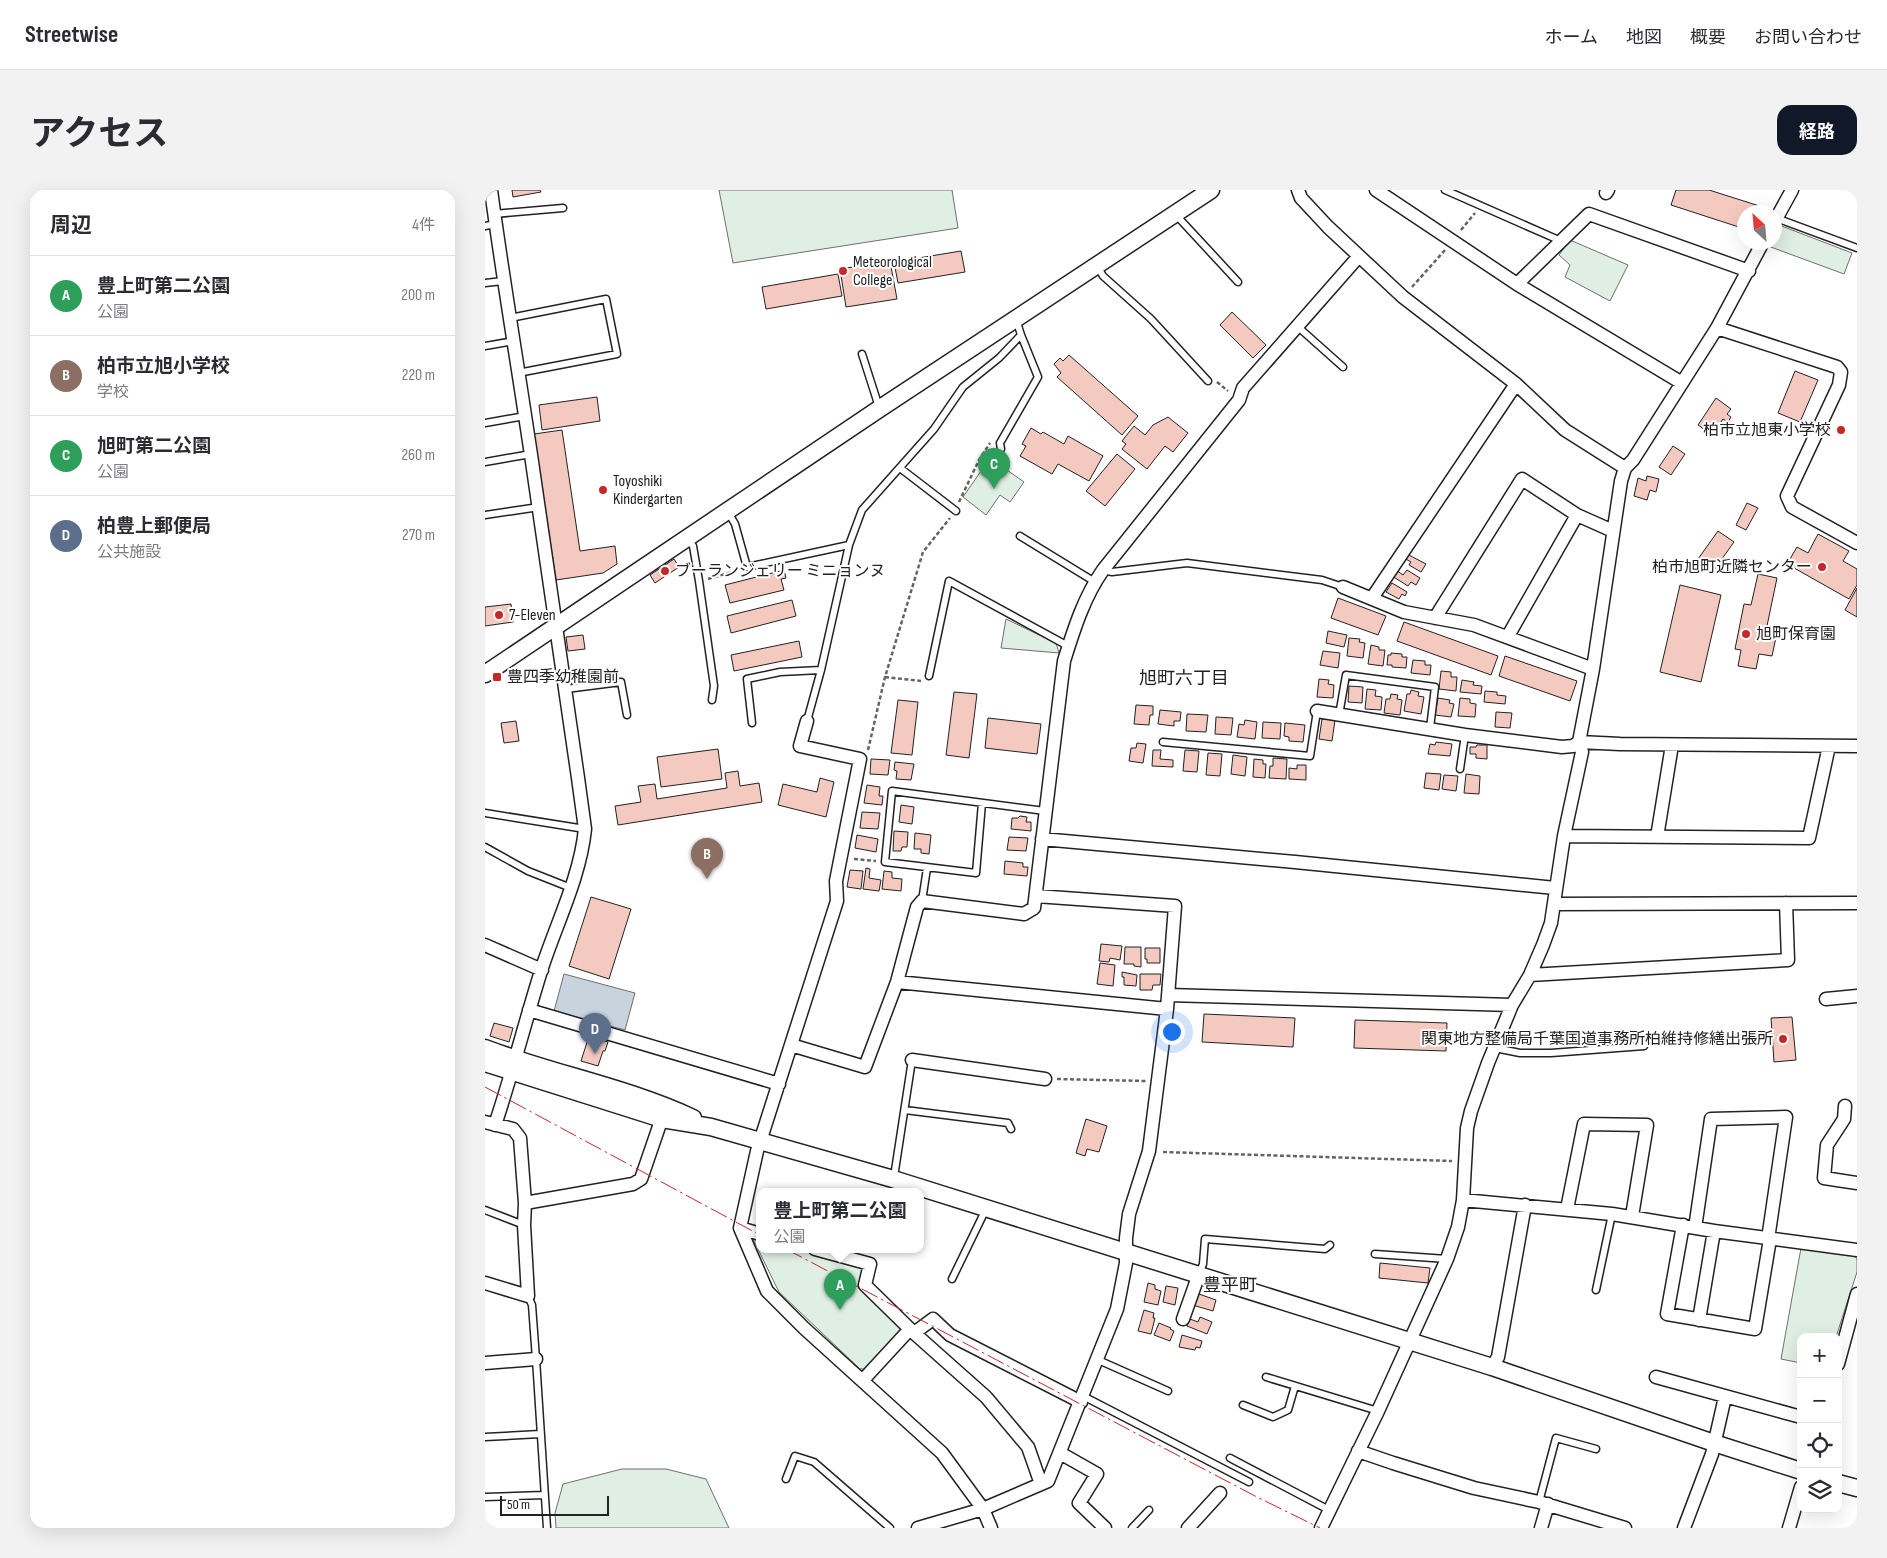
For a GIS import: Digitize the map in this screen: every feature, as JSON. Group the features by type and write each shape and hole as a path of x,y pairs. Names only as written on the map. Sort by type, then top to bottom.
{"street":[{"path":"485,1283 528,1296 523,1226 525,1203 519,1138 513,1129 490,1124 513,1066 541,970 571,888 585,829 514,341 492,222 491,190"},
{"path":"485,674 879,408 1211,190"},
{"path":"1298,190 1301,198 1403,297 1516,384 1565,430 1625,468"},
{"path":"1376,190 1517,284 1682,383"},
{"path":"1782,208 1792,190"},
{"path":"1517,284 1589,214 1749,271"},
{"path":"1321,1528 1378,1411 1447,1259 1458,1227 1463,1200 1464,1161 1467,1128 1471,1111 1512,1005 1530,975 1551,923 1564,836 1582,752 1579,742 1593,669 1621,481 1625,468 1633,460 1717,328 1759,250"},
{"path":"791,1045 865,1067 897,982 917,907 923,900 1024,914 1034,908 1064,661 1079,615 1095,582 1239,400 1243,388 1359,256"},
{"path":"1717,328 1837,367 1841,372 1839,385 1787,496 1792,507 1857,543"},
{"path":"1372,598 1516,384"},
{"path":"1435,618 1522,479 1577,515 1613,531"},
{"path":"1508,636 1577,515"},
{"path":"1343,587 1405,612 1474,625 1508,636 1593,669"},
{"path":"1317,711 1465,735 1562,747 1573,746 1579,742 1672,745 1857,746"},
{"path":"807,721 800,746 860,759 836,881 837,902 753,1164 740,1228 767,1291 804,1328 942,1452 983,1509 991,1528"},
{"path":"1657,837 1672,745"},
{"path":"1564,836 1809,838 1829,746"},
{"path":"1042,839 1555,888"},
{"path":"918,1528 983,1509 1048,1480 1117,1310 1126,1263 1126,1238 1129,1214 1149,1151 1167,1009 1175,906 1036,896"},
{"path":"1530,975 1788,960 1786,903"},
{"path":"1554,904 1857,903"},
{"path":"485,945 541,970"},
{"path":"897,982 1167,1009"},
{"path":"1168,995 1512,1005"},
{"path":"1826,999 1857,996"},
{"path":"529,1010 779,1084"},
{"path":"485,1048 513,1066"},
{"path":"912,1060 1045,1079"},
{"path":"485,1063 513,1066 711,1127 921,1188"},
{"path":"1845,1106 1844,1119 1827,1145 1824,1178 1857,1183"},
{"path":"525,1203 633,1184 641,1179 664,1112"},
{"path":"1786,1117 1755,1329 1667,1314 1689,1227 1711,1119 1786,1117"},
{"path":"1567,1209 1584,1124 1647,1125 1632,1216"},
{"path":"924,1189 1492,1367 1797,1470"},
{"path":"1463,1200 1632,1216 1714,1231 1857,1250"},
{"path":"1492,1367 1498,1357 1525,1205"},
{"path":"740,1228 756,1233"},
{"path":"1699,1320 1714,1231"},
{"path":"830,1253 870,1264 865,1286 986,1397 1028,1447 1041,1484"},
{"path":"1183,1319 1199,1274"},
{"path":"1842,1349 1857,1294"},
{"path":"863,1380 912,1331 933,1320 950,1335 1082,1399"},
{"path":"485,1362 536,1359"},
{"path":"1655,1377 1797,1416"},
{"path":"1684,1528 1714,1443 1725,1397"},
{"path":"1358,1451 1393,1464 1474,1488 1543,1503 1612,1526 1625,1528"},
{"path":"1060,1453 1097,1474 1079,1503 1105,1528"},
{"path":"1842,1484 1857,1488"},
{"path":"1188,1528 1220,1493"},
{"path":"1789,1528 1797,1501"},
{"path":"1541,1528 1543,1503"}],"lane":[{"path":"1445,190 1563,241"},
{"path":"492,222 563,208"},
{"path":"1175,214 1238,282"},
{"path":"1782,222 1857,248"},
{"path":"1096,265 1103,276 1151,319 1208,381"},
{"path":"485,283 503,281"},
{"path":"510,318 606,299 617,354 518,372"},
{"path":"1001,449 1000,443 1038,377 1016,319"},
{"path":"1297,326 1343,367"},
{"path":"807,721 821,670 849,545 862,510 934,429 963,387 999,358 1021,335"},
{"path":"485,346 514,341"},
{"path":"862,354 879,408"},
{"path":"485,423 525,416"},
{"path":"485,462 531,454"},
{"path":"900,468 956,511"},
{"path":"485,515 539,507"},
{"path":"727,511 735,524 747,567 849,545"},
{"path":"1020,536 1095,582"},
{"path":"687,538 693,546 699,581 714,686 712,700"},
{"path":"1103,570 1112,572 1187,563 1322,580 1343,587"},
{"path":"929,676 949,581 1068,646"},
{"path":"752,723 747,679 780,672 821,670"},
{"path":"1339,715 1346,675 1435,687 1430,728"},
{"path":"566,689 621,682 627,715"},
{"path":"1163,742 1310,756 1317,711"},
{"path":"1460,769 1465,735"},
{"path":"982,803 976,873 885,862 892,791 1045,811"},
{"path":"485,813 585,829"},
{"path":"485,847 528,871 571,888"},
{"path":"923,900 927,868"},
{"path":"1495,1048 1520,1053 1551,1053 1644,1046"},
{"path":"893,1179 912,1060"},
{"path":"905,1110 1008,1123 1011,1129"},
{"path":"952,1279 986,1209"},
{"path":"485,1210 523,1226"},
{"path":"1596,1290 1612,1214"},
{"path":"1199,1274 1203,1264 1205,1239 1325,1249 1330,1245"},
{"path":"1375,1254 1447,1259"},
{"path":"528,1296 532,1305 547,1528"},
{"path":"1096,1359 1168,1391"},
{"path":"1267,1377 1378,1411"},
{"path":"1243,1404 1273,1417 1288,1410 1295,1386"},
{"path":"1082,1399 1249,1482"},
{"path":"485,1437 540,1434"},
{"path":"1543,1503 1556,1438 1596,1449"},
{"path":"786,1479 795,1456 814,1462 890,1528"},
{"path":"1230,1458 1329,1510"},
{"path":"485,1497 544,1495"},
{"path":"1132,1528 1149,1510"}],"path":[{"path":"1208,381 1218,382 1239,400"},
{"path":"860,759 867,753 885,677 923,552 956,511 979,460 995,437"},
{"path":"699,581 747,567"},
{"path":"885,677 921,681 929,676"},
{"path":"841,857 885,862"},
{"path":"1045,1079 1158,1082"},
{"path":"1149,1151 1464,1161"}],"green space":[{"path":"719,190 952,190 958,228 733,263"},
{"path":"1782,226 1852,253 1844,274 1779,250 1782,250"},
{"path":"1570,240 1628,265 1610,301 1565,277 1570,265 1559,255"},
{"path":"990,458 1024,482 1010,502 1000,495 986,515 963,497"},
{"path":"1006,619 1056,643 1059,653 1001,648"},
{"path":"756,1236 756,1245 752,1237"},
{"path":"1801,1248 1853,1254 1857,1259 1857,1272 1837,1333 1797,1333 1797,1362 1781,1359"},
{"path":"760,1253 814,1253 861,1267 900,1327 900,1334 867,1369 860,1369 779,1292"},
{"path":"622,1469 666,1469 706,1479 729,1528 556,1528 555,1513 563,1484"}],"shaded area":[{"path":"564,974 635,993 625,1030 554,1011"}],"building":[{"path":"512,190 540,190 541,192 513,197"},
{"path":"1676,190 1709,190 1756,205 1737,205 1737,226 1671,205"},
{"path":"961,251 965,272 898,283 894,262"},
{"path":"890,261 897,299 846,307 840,269"},
{"path":"838,274 842,296 766,309 762,287"},
{"path":"1232,312 1266,345 1253,358 1220,325"},
{"path":"1069,355 1138,416 1122,435 1057,377 1061,373 1054,364 1060,358 1063,361"},
{"path":"1795,371 1818,380 1800,422 1778,413"},
{"path":"597,397 600,421 542,430 539,405"},
{"path":"1716,398 1731,409 1727,414 1731,417 1728,422 1723,419 1712,435 1698,425"},
{"path":"1168,417 1188,433 1173,452 1165,446 1147,469 1122,449 1126,444 1122,441 1134,426 1145,435 1153,425"},
{"path":"1031,428 1041,434 1043,432 1064,444 1068,436 1103,456 1089,481 1058,464 1052,474 1020,456 1026,446 1022,444"},
{"path":"562,430 580,551 615,546 617,564 603,573 556,580 534,434"},
{"path":"1673,446 1685,454 1671,475 1659,467"},
{"path":"1117,454 1135,469 1105,506 1086,491"},
{"path":"1647,476 1659,479 1656,492 1650,490 1647,500 1634,496 1638,478 1646,481"},
{"path":"1747,503 1758,508 1746,530 1736,525"},
{"path":"1718,531 1734,542 1714,570 1698,559"},
{"name":"柏市旭町近隣センター","path":"1818,534 1849,551 1843,561 1857,569 1857,585 1849,599 1787,564 1797,547 1808,553"},
{"path":"1407,554 1426,564 1421,572 1409,565 1411,562 1404,558"},
{"name":"ブーランジェリー ミニョンヌ","path":"674,559 679,567 655,583 650,575"},
{"path":"784,570 786,578 781,579 784,590 730,603 725,585"},
{"path":"1396,570 1403,575 1407,570 1420,578 1416,585 1411,582 1408,586 1392,576"},
{"path":"1758,574 1777,578 1767,626 1778,628 1772,656 1759,654 1756,669 1738,666 1741,650 1735,649 1744,604 1751,605"},
{"path":"1392,583 1407,592 1405,596 1402,594 1399,599 1386,592"},
{"path":"1680,585 1721,595 1701,682 1660,672"},
{"path":"1857,588 1857,617 1845,610"},
{"path":"1338,598 1386,616 1378,635 1331,618"},
{"path":"792,600 796,616 731,633 727,616"},
{"name":"7-Eleven","path":"511,604 513,622 485,626 485,607"},
{"path":"1404,622 1498,656 1491,675 1397,641"},
{"path":"1328,631 1347,635 1344,647 1326,643"},
{"path":"583,635 585,649 568,651 566,637"},
{"path":"1349,638 1360,639 1359,642 1365,643 1363,658 1347,656"},
{"path":"799,641 802,657 734,671 731,655"},
{"path":"1371,645 1379,647 1379,650 1385,650 1383,666 1368,664"},
{"path":"1323,651 1340,653 1338,668 1320,665"},
{"path":"1391,653 1402,654 1402,657 1407,657 1406,668 1387,665 1388,655 1391,655"},
{"path":"1505,656 1577,681 1570,701 1499,676"},
{"path":"1413,660 1425,661 1425,665 1431,665 1430,675 1411,673"},
{"path":"1441,671 1451,672 1451,677 1457,677 1456,691 1439,689"},
{"path":"1319,679 1329,680 1328,684 1334,685 1333,698 1317,697"},
{"path":"1462,680 1474,682 1473,685 1482,686 1481,694 1460,692"},
{"path":"1349,686 1363,687 1362,703 1348,702"},
{"path":"1367,689 1376,690 1375,696 1382,697 1381,710 1365,709"},
{"path":"1411,690 1419,692 1418,696 1424,697 1421,714 1404,711 1407,694 1410,694"},
{"path":"1485,691 1497,692 1497,695 1506,696 1505,704 1484,702"},
{"path":"954,692 977,694 969,758 946,755"},
{"path":"1391,694 1398,695 1397,699 1402,700 1400,715 1384,713 1386,699 1390,699"},
{"path":"1438,698 1450,700 1449,703 1454,704 1451,717 1435,715"},
{"path":"1460,698 1470,699 1470,703 1476,704 1475,717 1458,716"},
{"path":"898,700 918,702 912,755 891,753"},
{"path":"1136,705 1153,706 1153,715 1150,715 1149,725 1134,724"},
{"path":"1160,710 1181,712 1180,721 1174,721 1174,726 1158,724"},
{"path":"1496,712 1512,713 1510,728 1495,727"},
{"path":"1187,714 1208,715 1206,732 1186,731"},
{"path":"1216,717 1233,718 1231,735 1215,734"},
{"path":"988,718 1041,724 1037,754 985,748"},
{"path":"1322,719 1335,720 1332,741 1319,739"},
{"path":"1245,720 1257,722 1255,739 1237,737 1239,724 1244,725"},
{"path":"516,721 519,741 504,743 501,723"},
{"path":"1263,722 1281,723 1280,739 1262,738"},
{"path":"1285,723 1305,725 1303,742 1289,741 1289,737 1284,736"},
{"path":"1436,742 1452,744 1450,756 1428,754 1430,744 1435,745"},
{"path":"1137,743 1146,744 1143,763 1129,761 1131,748 1136,748"},
{"path":"1477,745 1487,745 1487,759 1476,758 1476,754 1470,754 1470,747 1476,747"},
{"path":"718,749 722,779 661,787 657,757"},
{"path":"1153,750 1161,750 1160,759 1173,760 1173,767 1152,766"},
{"path":"1185,750 1199,751 1197,772 1183,771"},
{"path":"1208,753 1222,754 1220,776 1206,775"},
{"path":"1233,755 1247,757 1245,776 1231,774"},
{"path":"1273,758 1287,759 1286,779 1269,778 1270,766 1273,766"},
{"path":"871,759 890,760 888,775 870,774"},
{"path":"1254,759 1263,760 1263,764 1266,764 1265,778 1253,777"},
{"path":"895,762 914,764 911,780 896,779"},
{"path":"1297,765 1306,765 1306,780 1289,779 1289,768 1297,769"},
{"path":"738,771 740,786 759,783 762,802 618,825 615,806 641,802 638,786 655,784 657,799 727,788 725,773"},
{"path":"1426,773 1441,774 1439,790 1424,788"},
{"path":"1466,774 1480,776 1479,794 1464,793"},
{"path":"1444,775 1458,776 1456,791 1442,789"},
{"path":"820,778 834,782 826,817 778,805 783,784 817,792"},
{"path":"867,785 880,787 879,796 883,796 882,805 864,803"},
{"path":"901,805 914,807 912,824 899,822"},
{"path":"862,812 880,813 878,829 860,828"},
{"path":"1027,817 1026,822 1031,822 1031,831 1011,829 1012,818"},
{"path":"894,831 908,832 907,847 902,847 901,851 893,851"},
{"path":"915,833 931,835 929,854 921,853 921,849 914,849"},
{"path":"857,835 878,839 876,852 855,848"},
{"path":"1009,837 1028,838 1026,851 1007,850"},
{"path":"1005,861 1023,863 1023,867 1028,867 1027,876 1004,874"},
{"path":"866,868 870,869 869,878 881,880 879,891 863,889"},
{"path":"850,870 863,871 861,889 847,887"},
{"path":"884,871 892,872 892,878 902,879 901,891 882,889"},
{"path":"591,897 631,909 609,979 569,966"},
{"path":"1101,944 1122,946 1120,960 1110,958 1109,962 1099,961"},
{"path":"1125,947 1141,947 1141,967 1134,966 1134,964 1124,964"},
{"path":"1145,948 1160,948 1160,963 1147,963"},
{"path":"1100,963 1115,965 1113,986 1097,984"},
{"path":"1122,972 1137,975 1136,986 1124,985"},
{"path":"1140,974 1161,974 1160,985 1153,985 1152,990 1140,990"},
{"path":"1204,1014 1295,1018 1293,1047 1202,1042"},
{"name":"関東地方整備局千葉国道事務所柏維持修繕出張所","path":"1792,1017 1796,1060 1774,1062 1771,1018"},
{"path":"1355,1020 1447,1023 1446,1051 1354,1048"},
{"path":"494,1023 513,1028 509,1042 490,1036"},
{"path":"589,1036 608,1042 598,1066 581,1061"},
{"path":"1086,1119 1107,1126 1099,1152 1087,1149 1085,1156 1076,1153"},
{"path":"1380,1263 1430,1268 1428,1283 1379,1278"},
{"path":"1148,1283 1155,1285 1155,1289 1161,1291 1158,1305 1144,1302"},
{"path":"1166,1286 1178,1288 1175,1305 1163,1302"},
{"path":"1199,1294 1216,1300 1213,1311 1189,1304 1191,1297 1197,1299"},
{"path":"1144,1310 1154,1313 1153,1318 1155,1318 1151,1334 1138,1331"},
{"path":"1200,1317 1212,1322 1207,1334 1187,1326 1190,1319 1198,1322"},
{"path":"1159,1323 1174,1331 1170,1341 1154,1335"},
{"path":"1182,1335 1202,1341 1200,1348 1196,1347 1195,1350 1179,1347"}],"power":[{"path":"485,1087 756,1233"},
{"path":"794,1253 1255,1496 1320,1528"}],"place":[{"name":"Meteorological College","path":"843,271"},
{"name":"柏市立旭東小学校","path":"1841,430"},
{"name":"旭町第二公園","path":"994,489"},
{"name":"Toyoshiki Kindergarten","path":"603,490"},
{"name":"柏市旭町近隣センター","path":"1822,567"},
{"name":"ブーランジェリー ミニョンヌ","path":"665,571"},
{"name":"7-Eleven","path":"499,615"},
{"name":"旭町保育園","path":"1746,634"},
{"name":"豊四季幼稚園前","path":"497,677"},
{"name":"柏市立旭小学校","path":"707,879"},
{"name":"関東地方整備局千葉国道事務所柏維持修繕出張所","path":"1783,1039"},
{"name":"柏豊上郵便局","path":"595,1054"},
{"name":"豊上町第二公園","path":"840,1310"}],"district":[{"name":"旭町六丁目","path":"1184,678"},
{"name":"豊平町","path":"1230,1285"}]}
